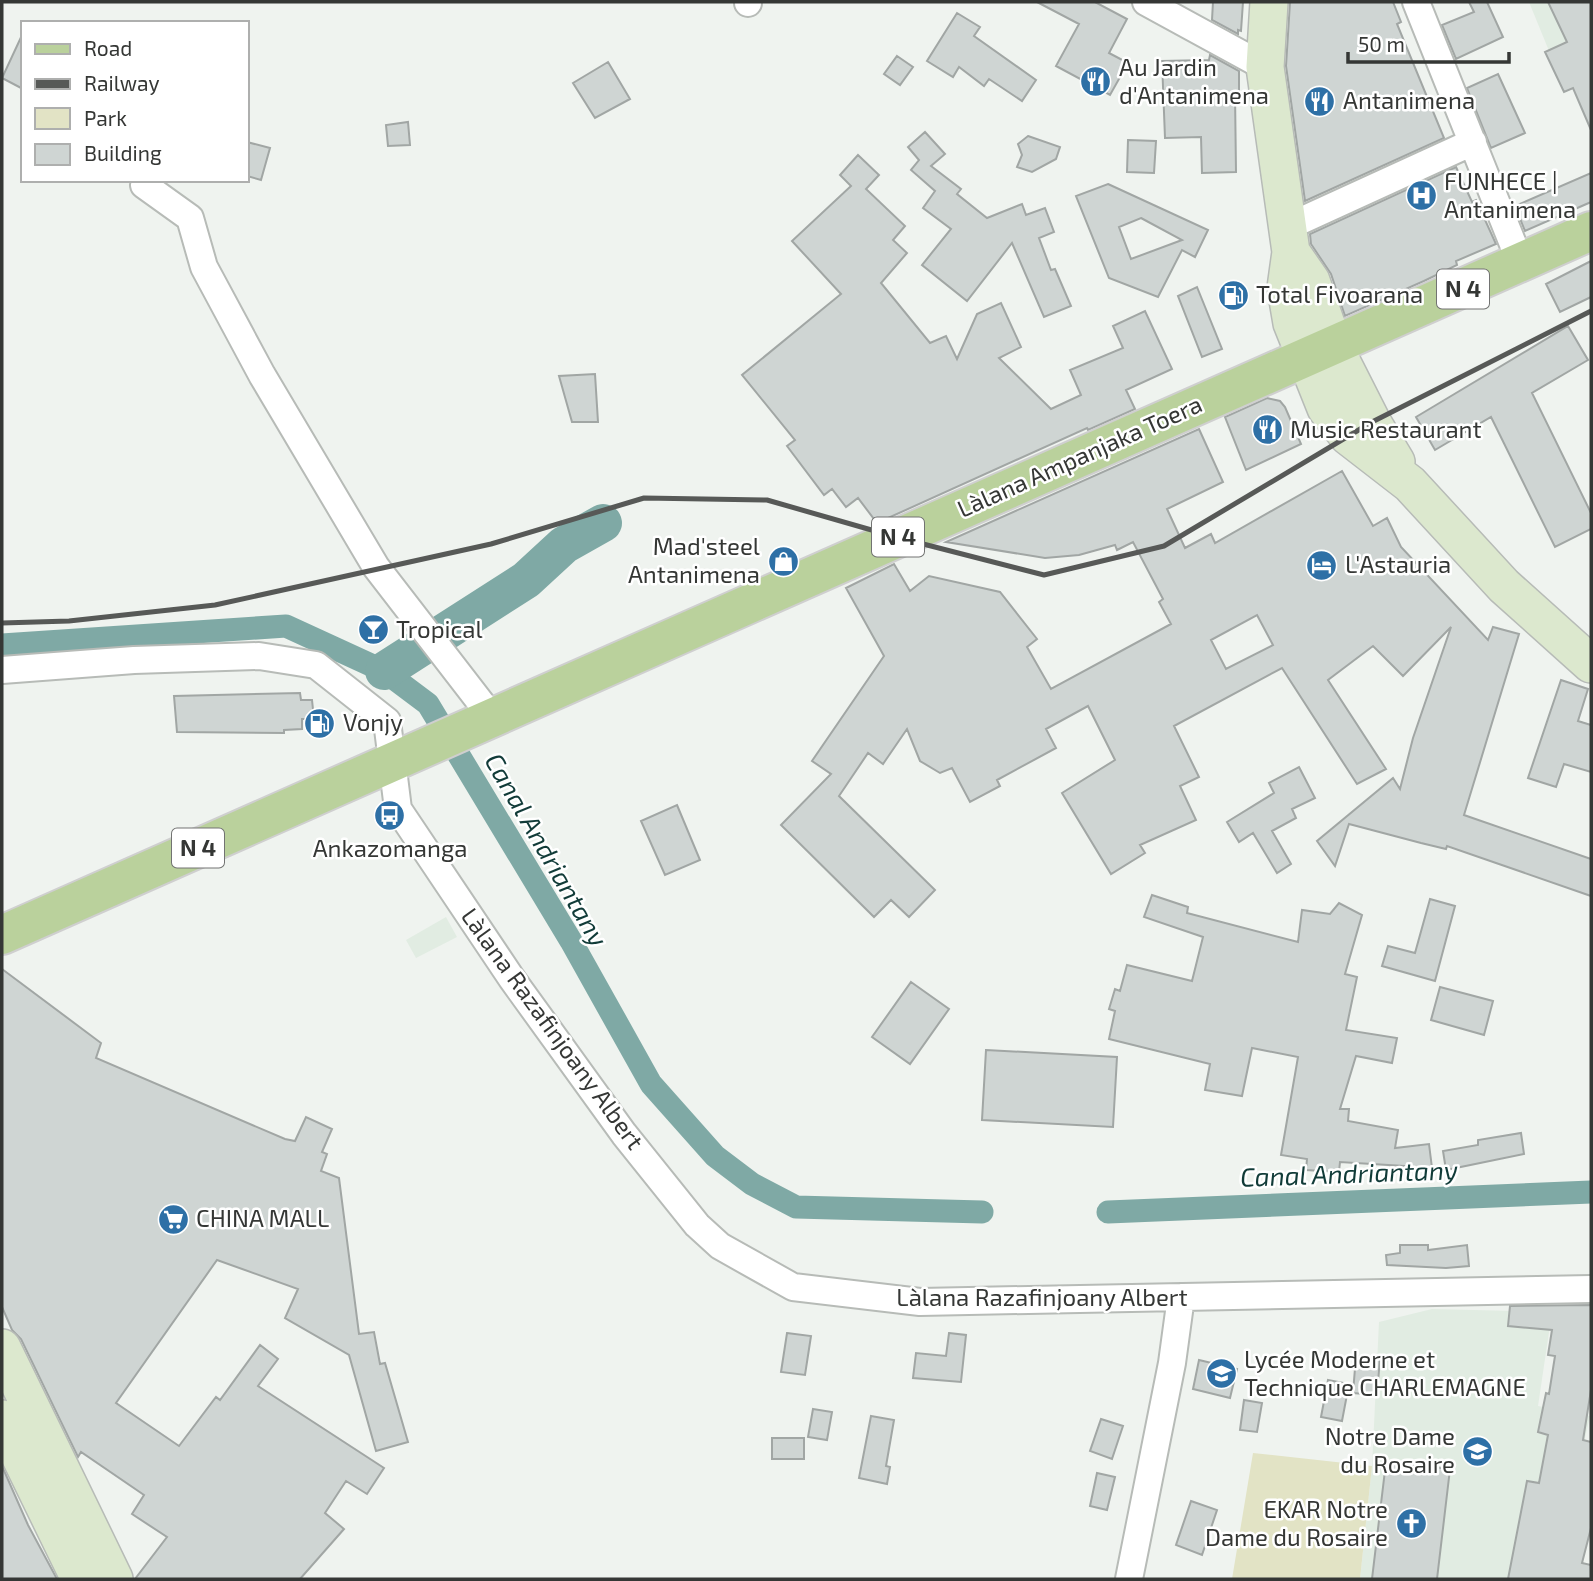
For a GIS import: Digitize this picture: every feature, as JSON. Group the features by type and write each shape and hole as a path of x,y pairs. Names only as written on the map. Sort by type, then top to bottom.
{"main road":[{"name":"Làlana Ampanjaka Toera","path":"480,722 1591,231"},
{"name":"N 4","path":"2,935 480,722"}],"street":[{"path":"1146,2 1265,67"},
{"path":"1269,2 1265,67 1288,240 1286,288 1292,323 1320,353 1326,408 1348,436 1410,484 1504,586 1591,664"},
{"path":"1416,2 1521,264"},
{"path":"1288,240 1473,142"},
{"path":"144,185 190,218 204,267 262,375 376,567 446,658 480,722"},
{"name":"Làlana Razafinjoany Albert","path":"2,670 134,660 259,656 316,665 387,722 404,755 398,809 624,1134 697,1225 720,1246 793,1287 920,1302 1591,1289"},
{"path":"1129,1579 1172,1363 1181,1297"},
{"path":"2,1348 114,1579"},
{"path":"2,1419 80,1579"}],"shaded area":[{"path":"1529,2 1586,2 1591,14 1591,79 1565,90"},
{"path":"446,917 457,937 416,958 406,940"},
{"name":"Notre Dame du Rosaire","path":"1432,1309 1552,1312 1538,1406 1590,1416 1553,1579 1360,1579 1372,1466 1379,1322"}],"green space":[{"path":"1253,1453 1372,1466 1360,1579 1232,1579"}],"building":[{"path":"1037,2 1095,2 1127,19 1109,53 1128,63 1110,95 1056,66 1079,24"},
{"path":"1213,2 1243,2 1241,31 1238,30 1238,34 1212,20"},
{"path":"1290,2 1393,2 1401,22 1397,24 1444,138 1305,201 1286,66"},
{"path":"1469,2 1487,2 1503,37 1456,59 1442,25 1474,12"},
{"path":"1548,2 1591,2 1591,130 1573,88 1564,92 1545,52 1567,42"},
{"path":"957,13 980,27 974,36 1036,80 1022,101 989,79 984,86 959,67 953,77 927,61"},
{"path":"21,37 21,88 2,78"},
{"path":"1210,55 1239,71 1239,92 1235,93 1236,172 1202,173 1201,137 1165,138 1162,61 1209,60"},
{"path":"897,56 913,67 900,85 884,74"},
{"path":"608,62 630,99 595,118 573,83"},
{"path":"1498,74 1525,133 1491,148 1467,88"},
{"path":"408,122 410,145 388,146 386,125"},
{"path":"925,132 945,154 931,166 961,189 957,194 987,218 1022,204 1026,215 1045,208 1054,232 1039,238 1051,270 1055,269 1071,306 1044,317 1012,243 967,301 922,265 951,229 923,208 935,191 911,170 919,160 908,147"},
{"path":"1028,136 1060,147 1056,159 1032,172 1017,167 1022,155 1018,144"},
{"path":"1128,140 1156,141 1154,173 1127,172"},
{"path":"248,142 270,148 261,180 248,176"},
{"path":"858,155 879,175 866,189 905,226 893,240 907,253 881,283 930,343 946,336 957,359 977,314 1001,303 1021,347 999,358 1051,409 1081,395 1070,370 1123,348 1113,326 1145,311 1172,369 1126,390 1135,409 877,523 858,498 846,507 832,489 824,495 787,446 795,440 742,375 841,294 792,241 851,186 840,175"},
{"path":"1456,167 1472,202 1476,200 1496,244 1456,261 1457,265 1424,281 1345,316 1331,274 1311,244 1310,234"},
{"path":"1591,173 1591,202 1525,231 1515,206"},
{"path":"1108,184 1208,230 1195,257 1182,250 1158,297 1109,278 1076,196","holes":["1141,218 1182,240 1131,259 1119,227"]},
{"path":"1591,261 1591,297 1560,312 1546,284"},
{"path":"1197,287 1222,349 1202,357 1178,296"},
{"path":"1568,326 1588,360 1532,393 1591,513 1591,529 1555,547 1491,417 1435,450 1416,417"},
{"path":"595,374 598,422 572,422 559,376"},
{"name":"Music Restaurant","path":"1267,398 1280,401 1285,407 1301,444 1246,470 1225,417"},
{"path":"1199,429 1223,482 1167,509 1185,548 1211,534 1215,543 1342,471 1373,526 1387,518 1401,547 1488,640 1493,627 1519,634 1464,815 1591,859 1591,896 1447,846 1446,849 1349,824 1335,866 1317,841 1393,778 1400,789 1413,738 1451,627 1403,676 1373,646 1328,680 1386,769 1357,784 1282,668 1174,726 1199,777 1180,786 1196,820 1140,845 1145,853 1111,874 1062,793 1115,760 1088,706 1046,729 1056,748 997,780 1000,786 970,802 952,768 940,773 920,761 907,729 883,764 868,753 839,796 935,890 909,917 891,900 874,917 781,825 831,774 812,761 884,656 846,588 894,564 910,591 929,576 1000,592 1037,639 1027,647 1051,689 1171,624 1159,602 1163,599 1133,542 1117,550 1115,545 1079,555 1045,558 946,542","holes":["1257,615 1273,645 1226,669 1211,640"]},
{"path":"1561,680 1588,689 1578,721 1591,725 1591,772 1564,764 1556,787 1528,778"},
{"path":"300,693 301,700 312,700 314,719 302,719 302,729 284,730 284,733 177,732 174,696"},
{"path":"1299,767 1315,798 1292,809 1296,818 1272,831 1291,864 1277,873 1253,833 1239,842 1227,822 1274,793 1269,783"},
{"path":"677,805 700,860 665,875 641,821"},
{"path":"1152,895 1188,907 1187,913 1298,942 1302,910 1330,914 1339,903 1362,915 1345,974 1357,977 1346,1030 1397,1038 1392,1063 1356,1056 1340,1109 1349,1109 1348,1121 1398,1130 1395,1148 1429,1144 1432,1168 1405,1172 1404,1166 1340,1162 1339,1172 1306,1170 1307,1159 1281,1155 1298,1057 1252,1048 1242,1096 1205,1090 1210,1064 1109,1039 1115,1011 1109,1009 1115,989 1120,991 1127,965 1192,981 1203,937 1144,917"},
{"path":"1430,899 1455,906 1435,981 1382,966 1388,946 1415,953"},
{"name":"CHINA MALL","path":"2,969 101,1043 96,1058 285,1139 295,1141 306,1117 332,1129 322,1152 327,1154 321,1171 339,1178 359,1334 374,1332 380,1364 385,1363 408,1442 376,1451 349,1355 285,1318 298,1289 217,1260 116,1403 179,1446 216,1397 220,1400 260,1345 278,1359 258,1386 384,1468 367,1494 346,1481 325,1513 344,1529 300,1579 135,1579 167,1537 132,1514 144,1495 81,1452 78,1457 21,1339 12,1330 2,1307"},
{"path":"911,982 949,1009 910,1064 872,1037"},
{"path":"1440,987 1493,1001 1484,1035 1431,1020"},
{"path":"986,1050 1117,1057 1113,1127 982,1120"},
{"path":"1521,1133 1524,1154 1446,1170 1443,1151 1478,1145 1478,1140"},
{"path":"1400,1245 1428,1245 1428,1250 1467,1245 1469,1266 1446,1268 1387,1265 1386,1255 1400,1253"},
{"path":"1591,1305 1591,1390 1583,1440 1591,1442 1591,1528 1582,1563 1591,1565 1591,1579 1508,1579 1527,1481 1539,1483 1548,1435 1538,1432 1546,1393 1549,1394 1555,1356 1548,1355 1552,1330 1508,1326 1510,1306"},
{"path":"787,1333 811,1336 805,1375 781,1372"},
{"path":"949,1333 966,1335 961,1382 913,1378 916,1353 946,1356"},
{"path":"1356,1356 1380,1358 1377,1395 1353,1393"},
{"path":"1199,1360 1237,1369 1230,1398 1193,1389"},
{"path":"1328,1380 1349,1384 1342,1421 1321,1417"},
{"path":"1244,1400 1262,1403 1257,1432 1240,1430"},
{"path":"813,1409 832,1412 827,1440 808,1437"},
{"path":"871,1416 894,1420 886,1466 890,1467 887,1484 859,1478"},
{"path":"1101,1419 1123,1426 1112,1459 1090,1451"},
{"path":"772,1438 804,1438 804,1459 772,1459"},
{"name":"EKAR Notre Dame du Rosaire","path":"1386,1462 1450,1469 1437,1579 1372,1579"},
{"path":"2,1466 28,1525 57,1579 2,1579"},
{"path":"1097,1473 1115,1477 1107,1510 1090,1506"},
{"path":"1191,1501 1217,1510 1202,1555 1176,1545"}],"waterway":[{"path":"384,671 526,580 564,545 603,523"},
{"name":"Canal Andriantany","path":"2,645 286,626 384,671 428,704 571,941 651,1084 715,1156 752,1184 796,1207 982,1212"},
{"name":"Canal Andriantany","path":"1108,1212 1591,1192"}],"railway":[{"path":"2,623 69,621 215,605 491,544 644,498 767,500 1044,575 1164,546 1372,422 1591,311"}],"place":[{"name":"Au Jardin d'Antanimena","path":"1096,82"},
{"name":"Antanimena","path":"1320,101"},
{"name":"FUNHECE | Antanimena","path":"1421,196"},
{"name":"Total Fivoarana","path":"1233,295"},
{"name":"Music Restaurant","path":"1267,430"},
{"name":"Mad'steel Antanimena","path":"783,561"},
{"name":"L'Astauria","path":"1322,565"},
{"name":"Tropical","path":"373,630"},
{"name":"Vonjy","path":"320,723"},
{"name":"Ankazomanga","path":"390,815"},
{"name":"CHINA MALL","path":"173,1219"},
{"name":"Lycée Moderne et Technique CHARLEMAGNE","path":"1221,1374"},
{"name":"Notre Dame du Rosaire","path":"1478,1451"},
{"name":"EKAR Notre Dame du Rosaire","path":"1411,1524"}]}
